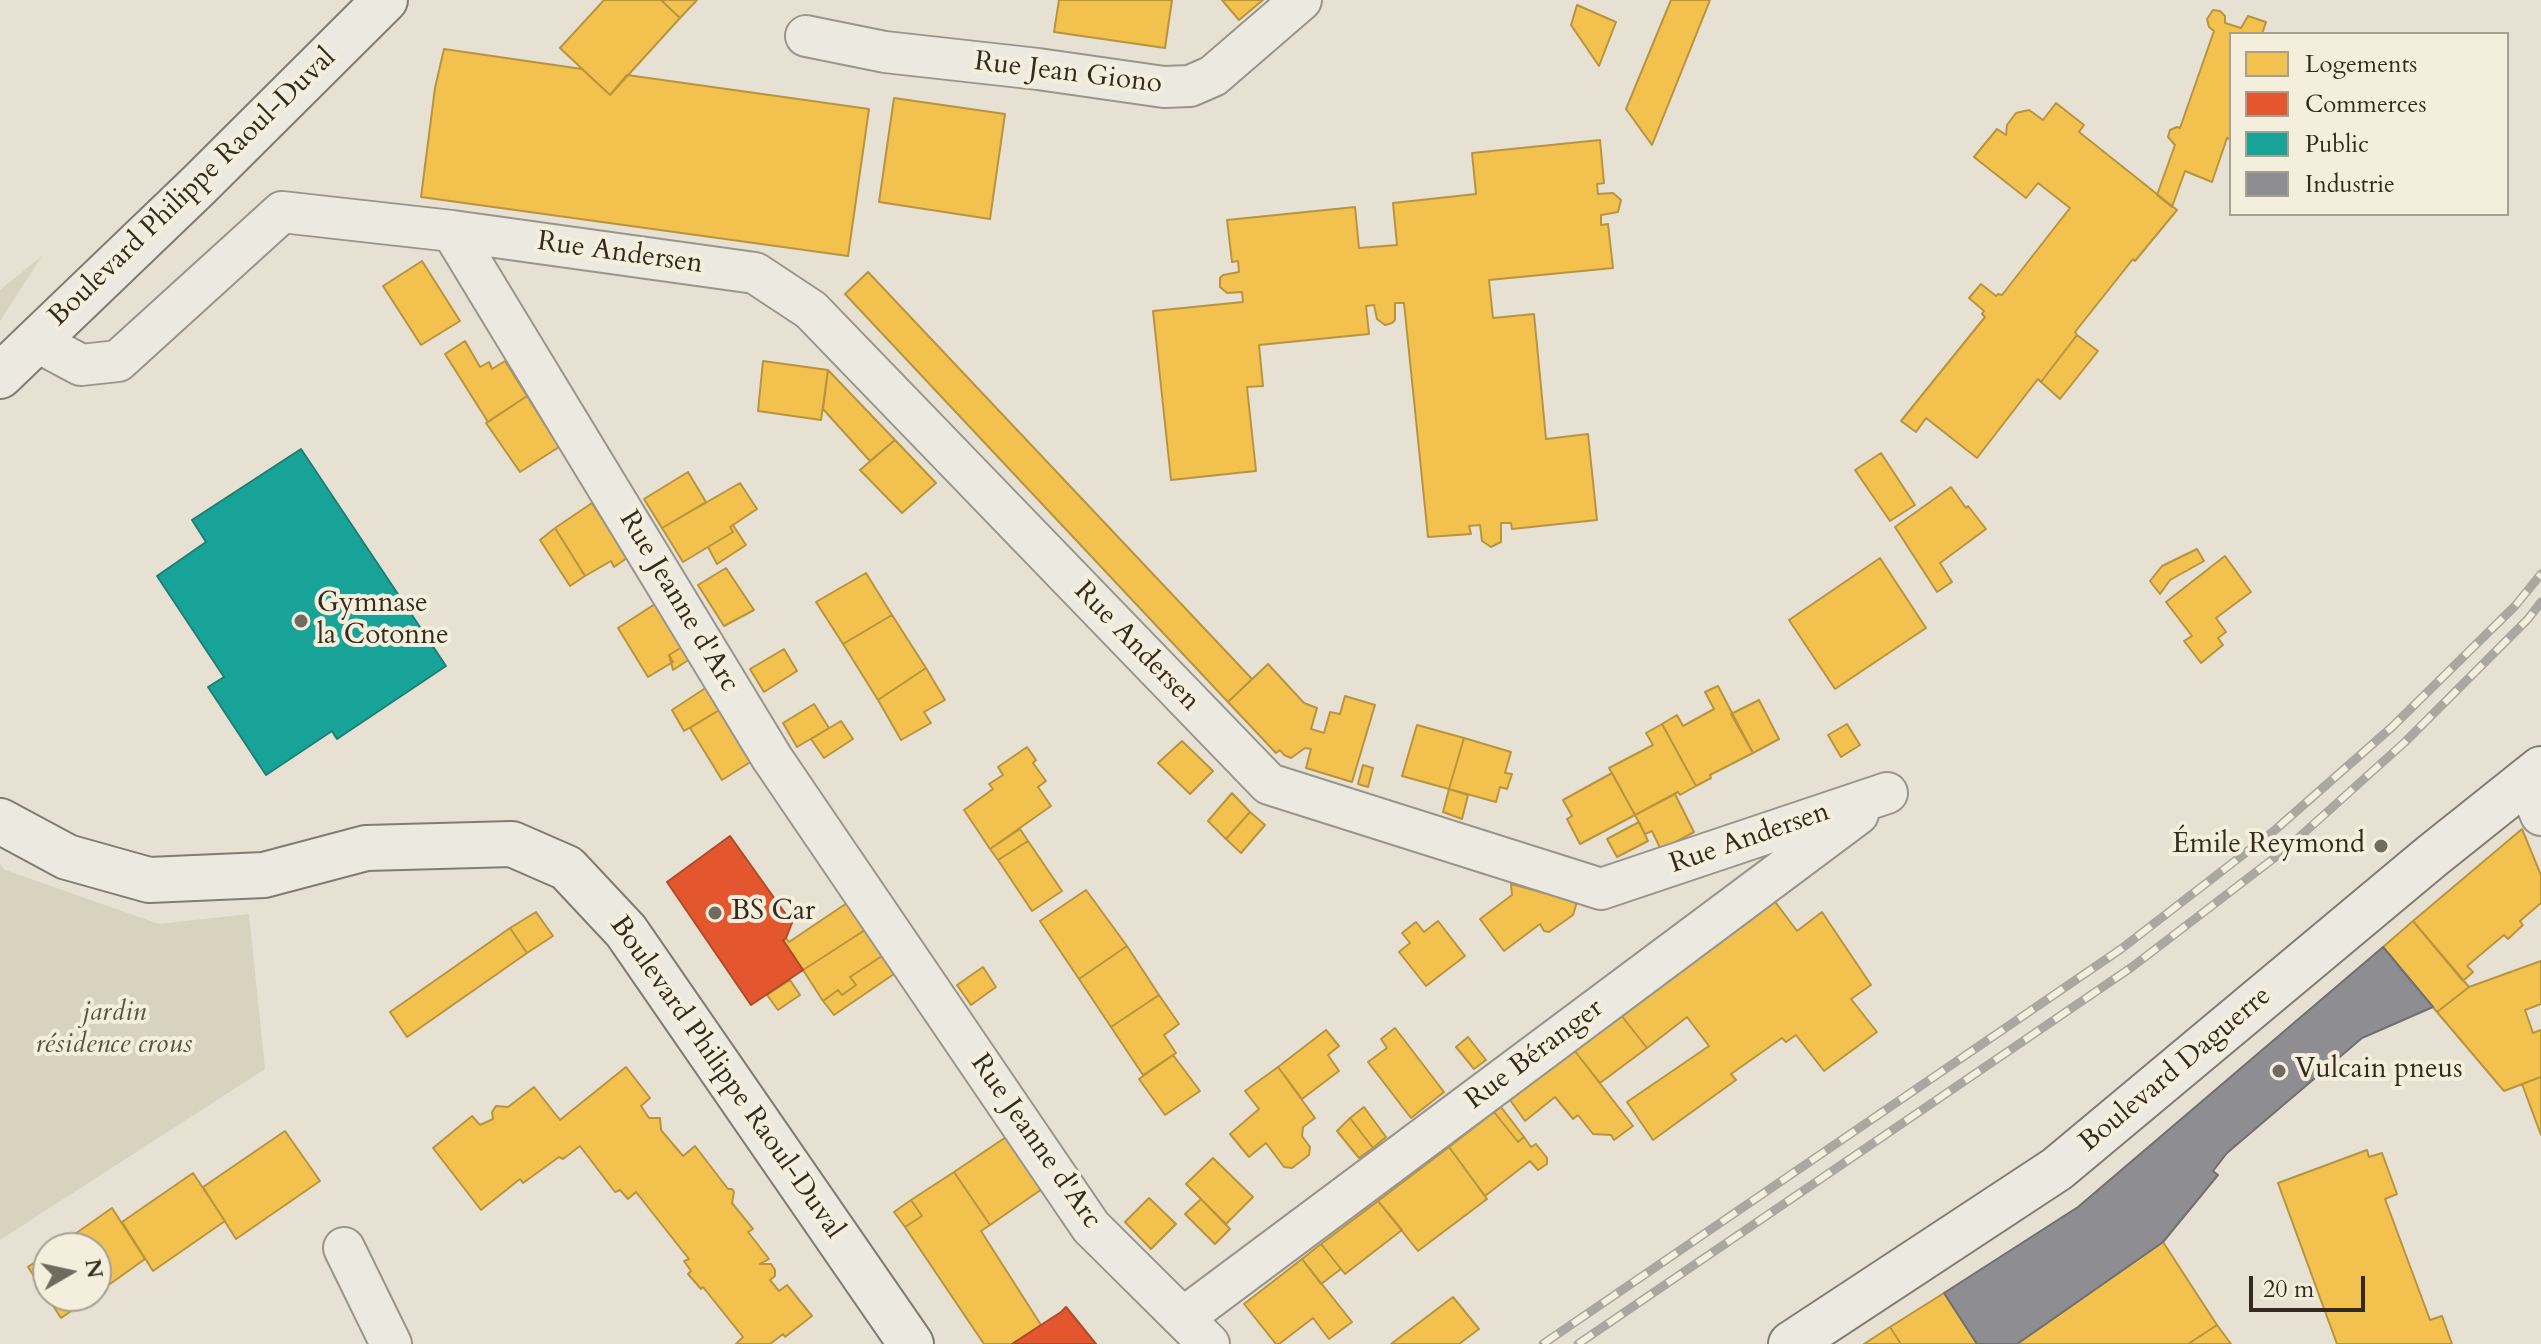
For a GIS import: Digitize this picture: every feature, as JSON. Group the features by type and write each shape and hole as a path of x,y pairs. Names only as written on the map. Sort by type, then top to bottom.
{"street":[{"name":"Boulevard Philippe Raoul-Duval","path":"0,376 385,0"},
{"name":"Rue Jean Giono","path":"806,36 885,52 1164,87 1190,86 1213,76 1301,0"},
{"path":"36,341 81,365 118,361 282,212 452,231"},
{"name":"Rue Andersen","path":"452,231 755,273 811,310 1269,784 1601,889 1887,793"},
{"name":"Rue Jeanne d'Arc","path":"452,231 772,758 1091,1227 1196,1331"},
{"name":"Boulevard Daguerre","path":"1791,1344 2057,1169 2536,788"},
{"name":"Rue Béranger","path":"1196,1331 1887,793"},
{"name":"Boulevard Philippe Raoul-Duval","path":"0,821 67,857 149,880 264,875 366,848 498,844 512,844 567,868 626,931 911,1344"},
{"path":"344,1248 391,1344"}],"green space":[{"path":"42,256 0,321 0,290"},
{"name":"jardin résidence crous","path":"0,864 5,870 159,924 249,914 265,1069 0,1240"}],"building: Logements":[{"path":"604,0 661,0 680,18 610,95 560,48"},
{"path":"661,0 697,0 680,18"},
{"path":"1059,0 1172,0 1165,48 1054,32"},
{"path":"1222,0 1263,0 1239,20"},
{"path":"1671,0 1710,0 1652,145 1626,109"},
{"path":"1577,5 1616,22 1599,66 1571,25"},
{"path":"2213,10 2225,16 2225,23 2241,28 2248,16 2266,22 2263,32 2229,32 2229,139 2212,182 2185,171 2172,207 2157,195 2175,145 2168,137 2170,130 2180,128 2214,31 2207,19"},
{"path":"444,49 582,69 610,95 627,75 869,109 848,256 421,197 435,88"},
{"path":"894,98 1005,114 990,219 879,202"},
{"path":"2056,103 2084,125 2079,132 2177,210 2135,261 2133,259 2075,332 2077,335 2041,382 2038,379 1977,458 1926,418 1916,432 1901,421 1985,317 1982,314 1984,311 1969,298 1981,284 1996,296 2002,295 2070,208 2038,183 2026,198 1974,157 1997,129 2006,135 2007,125 2016,113 2029,110 2043,120"},
{"path":"1600,140 1604,183 1597,184 1598,194 1613,193 1621,200 1618,212 1601,215 1601,225 1608,224 1613,268 1489,280 1493,318 1534,314 1546,439 1588,434 1597,520 1512,529 1511,523 1501,523 1501,542 1491,547 1482,541 1480,525 1469,526 1471,534 1428,537 1404,303 1395,303 1395,320 1385,325 1377,319 1374,305 1366,306 1369,334 1259,345 1263,386 1247,387 1256,471 1171,480 1153,311 1243,302 1242,292 1227,293 1220,287 1223,275 1239,272 1238,261 1232,262 1227,220 1355,207 1359,248 1397,245 1393,203 1476,194 1472,153"},
{"path":"422,261 460,321 421,345 383,286"},
{"path":"868,272 1252,679 1228,702 845,294"},
{"path":"2077,335 2098,351 2060,399 2041,382"},
{"path":"465,341 480,367 489,362 492,369 505,361 527,396 488,422 445,354"},
{"path":"763,361 828,370 821,420 758,411"},
{"path":"828,370 895,440 870,461 823,409"},
{"path":"527,396 559,447 520,472 486,423"},
{"path":"895,440 936,483 902,513 860,470"},
{"path":"1881,453 1915,505 1890,521 1855,470"},
{"path":"688,472 706,502 662,528 644,499"},
{"path":"740,483 757,509 730,527 733,532 683,562 662,528"},
{"path":"1951,487 1986,529 1940,563 1952,582 1937,592 1895,527"},
{"path":"592,503 627,558 614,567 611,561 585,576 555,528"},
{"path":"733,525 746,545 717,564 708,547 733,532 730,527"},
{"path":"555,528 585,576 570,586 540,540"},
{"path":"2197,549 2204,561 2170,580 2160,594 2150,581 2162,566"},
{"path":"2225,556 2251,592 2216,618 2226,632 2218,638 2223,645 2201,663 2184,641 2192,636 2166,602"},
{"path":"1880,558 1926,628 1835,689 1789,620"},
{"path":"726,568 754,610 724,626 698,585"},
{"path":"866,573 892,615 843,644 816,602"},
{"path":"655,604 682,647 669,655 673,662 648,677 618,628"},
{"path":"892,615 926,668 878,700 843,644"},
{"path":"682,647 690,659 673,670 669,655"},
{"path":"784,649 797,671 764,692 750,669"},
{"path":"1268,664 1304,703 1317,708 1311,729 1324,733 1330,712 1340,714 1345,696 1375,705 1352,782 1306,768 1311,749 1305,748 1291,758 1280,750 1276,753 1228,702"},
{"path":"926,668 945,700 924,712 931,723 901,740 878,700"},
{"path":"1718,686 1753,753 1710,775 1711,778 1696,786 1662,724 1677,715 1683,726 1714,709 1705,692"},
{"path":"707,687 721,709 684,731 672,710"},
{"path":"1759,700 1779,739 1753,753 1731,714"},
{"path":"814,704 829,728 797,747 783,723"},
{"path":"721,709 752,761 722,780 690,728"},
{"path":"841,721 853,739 824,758 811,739"},
{"path":"1662,724 1696,786 1635,815 1609,768 1653,745 1646,733"},
{"path":"1847,724 1860,745 1841,757 1828,735"},
{"path":"1417,725 1464,738 1449,789 1402,776"},
{"path":"1464,738 1511,752 1505,773 1512,774 1507,789 1500,787 1496,802 1449,789"},
{"path":"1182,741 1213,771 1190,794 1158,763"},
{"path":"1027,747 1036,760 1033,763 1046,781 1038,787 1051,806 990,849 964,810 993,789 989,784 1003,775 998,767"},
{"path":"1363,765 1373,768 1368,787 1358,784"},
{"path":"1612,773 1635,815 1580,844 1567,819 1572,816 1563,800"},
{"path":"1449,789 1468,795 1462,819 1443,812"},
{"path":"1232,793 1250,812 1226,839 1208,821"},
{"path":"1675,794 1694,832 1661,850 1652,831 1645,834 1635,815"},
{"path":"1250,812 1265,825 1241,853 1226,839"},
{"path":"1639,822 1648,841 1617,857 1607,839"},
{"path":"1020,829 1028,841 998,860 990,849"},
{"path":"2522,829 2541,875 2541,903 2520,921 2523,925 2508,939 2504,935 2467,966 2473,972 2463,981 2413,921"},
{"path":"1028,841 1062,891 1032,911 998,860"},
{"path":"1511,884 1577,902 1573,915 1549,932 1544,931 1540,924 1504,951 1480,919 1512,895"},
{"path":"1086,890 1127,946 1079,979 1040,921"},
{"path":"1773,899 1797,931 1822,912 1871,985 1851,999 1877,1032 1824,1071 1796,1035 1786,1042 1782,1038 1731,1074 1736,1080 1653,1140 1627,1102 1709,1046 1687,1017 1647,1048 1621,1015"},
{"path":"847,903 865,930 803,970 783,940 786,938 789,942"},
{"path":"536,912 553,936 527,953 510,928"},
{"path":"1438,921 1465,956 1426,986 1399,952 1410,943 1402,933 1416,922 1424,932"},
{"path":"2413,921 2469,987 2437,1012 2383,947"},
{"path":"510,928 527,953 407,1037 390,1012"},
{"path":"865,930 882,956 850,977 856,985 842,995 838,990 823,1001 803,970"},
{"path":"1127,946 1159,995 1111,1027 1079,979"},
{"path":"882,956 894,974 834,1015 823,1001 838,990 842,995 856,985 850,977"},
{"path":"2541,961 2541,1004 2525,1010 2533,1033 2541,1030 2541,1077 2504,1091 2437,1012 2469,987"},
{"path":"983,967 996,987 971,1005 957,985"},
{"path":"790,980 800,995 778,1010 767,995"},
{"path":"1159,995 1179,1024 1164,1035 1176,1053 1143,1075 1111,1027"},
{"path":"1621,1015 1647,1048 1600,1083 1574,1050"},
{"path":"1395,1028 1444,1092 1411,1118 1368,1062 1387,1048 1381,1039"},
{"path":"1326,1030 1339,1046 1328,1055 1339,1071 1302,1099 1278,1067"},
{"path":"1468,1037 1486,1060 1474,1069 1456,1047"},
{"path":"1574,1050 1633,1126 1614,1140 1611,1135 1593,1134 1578,1115 1573,1119 1555,1097 1525,1121 1510,1100"},
{"path":"1173,1055 1200,1091 1165,1115 1139,1079"},
{"path":"626,1067 650,1098 641,1106 649,1118 660,1118 661,1130 683,1156 695,1146 728,1189 732,1189 732,1203 753,1229 748,1232 769,1259 760,1264 771,1264 775,1270 775,1276 770,1280 779,1291 787,1285 812,1316 785,1337 783,1334 770,1344 736,1344 743,1337 703,1287 701,1289 688,1274 691,1271 684,1261 689,1259 636,1192 628,1199 620,1190 615,1192 580,1146 523,1183 520,1179 481,1210 433,1148 472,1116 480,1125 493,1119 492,1112 496,1106 508,1107 534,1087 560,1120"},
{"path":"1278,1067 1315,1118 1303,1127 1302,1136 1310,1147 1309,1155 1292,1168 1284,1167 1266,1143 1249,1157 1230,1134 1259,1109 1245,1091"},
{"path":"2541,1077 2541,1135 2522,1084"},
{"path":"1364,1107 1386,1137 1373,1148 1350,1118"},
{"path":"1501,1107 1524,1137 1518,1142 1494,1112"},
{"path":"1494,1112 1518,1142 1524,1137 1531,1147 1536,1144 1547,1158 1547,1164 1538,1170 1530,1161 1485,1196 1449,1147"},
{"path":"1350,1118 1373,1148 1359,1158 1337,1131"},
{"path":"285,1131 320,1181 236,1239 203,1187"},
{"path":"1006,1137 1042,1189 990,1225 954,1172"},
{"path":"1449,1147 1487,1199 1418,1251 1378,1201"},
{"path":"2367,1150 2369,1157 2382,1153 2397,1194 2385,1199 2430,1320 2442,1316 2452,1344 2337,1344 2278,1183"},
{"path":"1213,1158 1253,1197 1226,1224 1186,1184"},
{"path":"954,1172 990,1225 981,1231 1041,1325 1012,1344 984,1344 905,1227 922,1216 911,1200"},
{"path":"193,1173 225,1221 153,1271 122,1222"},
{"path":"1149,1198 1176,1224 1151,1249 1125,1222"},
{"path":"1201,1199 1230,1229 1215,1244 1185,1214"},
{"path":"911,1200 922,1216 905,1227 894,1212"},
{"path":"1378,1201 1402,1230 1345,1274 1321,1244"},
{"path":"112,1208 145,1259 112,1283 112,1232 78,1232"},
{"path":"2163,1242 2217,1325 2188,1344 2017,1344"},
{"path":"1321,1244 1341,1269 1321,1284 1302,1259"},
{"path":"1302,1259 1352,1322 1329,1339 1313,1318 1276,1344 1244,1304"},
{"path":"1944,1293 1977,1344 1901,1344 1890,1327"},
{"path":"1453,1297 1479,1329 1459,1344 1391,1344"},
{"path":"2217,1325 2231,1344 2188,1344"},
{"path":"1890,1327 1901,1344 1864,1344"}],"building: Commerces":[{"path":"730,836 792,923 783,940 803,970 751,1005 667,882"},
{"path":"1066,1307 1096,1344 1012,1344 1061,1312"}],"building: Public":[{"name":"Gymnase la Cotonne","path":"301,449 446,666 337,739 332,731 266,775 208,687 224,677 157,576 206,542 192,520"}],"building: Industrie":[{"path":"2383,947 2433,1007 2362,1038 2227,1153 2213,1171 2218,1175 2163,1242 2017,1344 1977,1344 1944,1293 2078,1207"}],"railway":[{"path":"1543,1344 2121,949 2275,830 2392,727 2515,606 2541,574"},
{"path":"1578,1344 2132,967 2286,849 2405,742 2528,619 2541,602"}],"place":[{"name":"Gymnase la Cotonne","path":"301,621"},
{"name":"Émile Reymond","path":"2381,846"},
{"name":"BS Car","path":"715,913"},
{"name":"Vulcain pneus","path":"2279,1071"}]}
